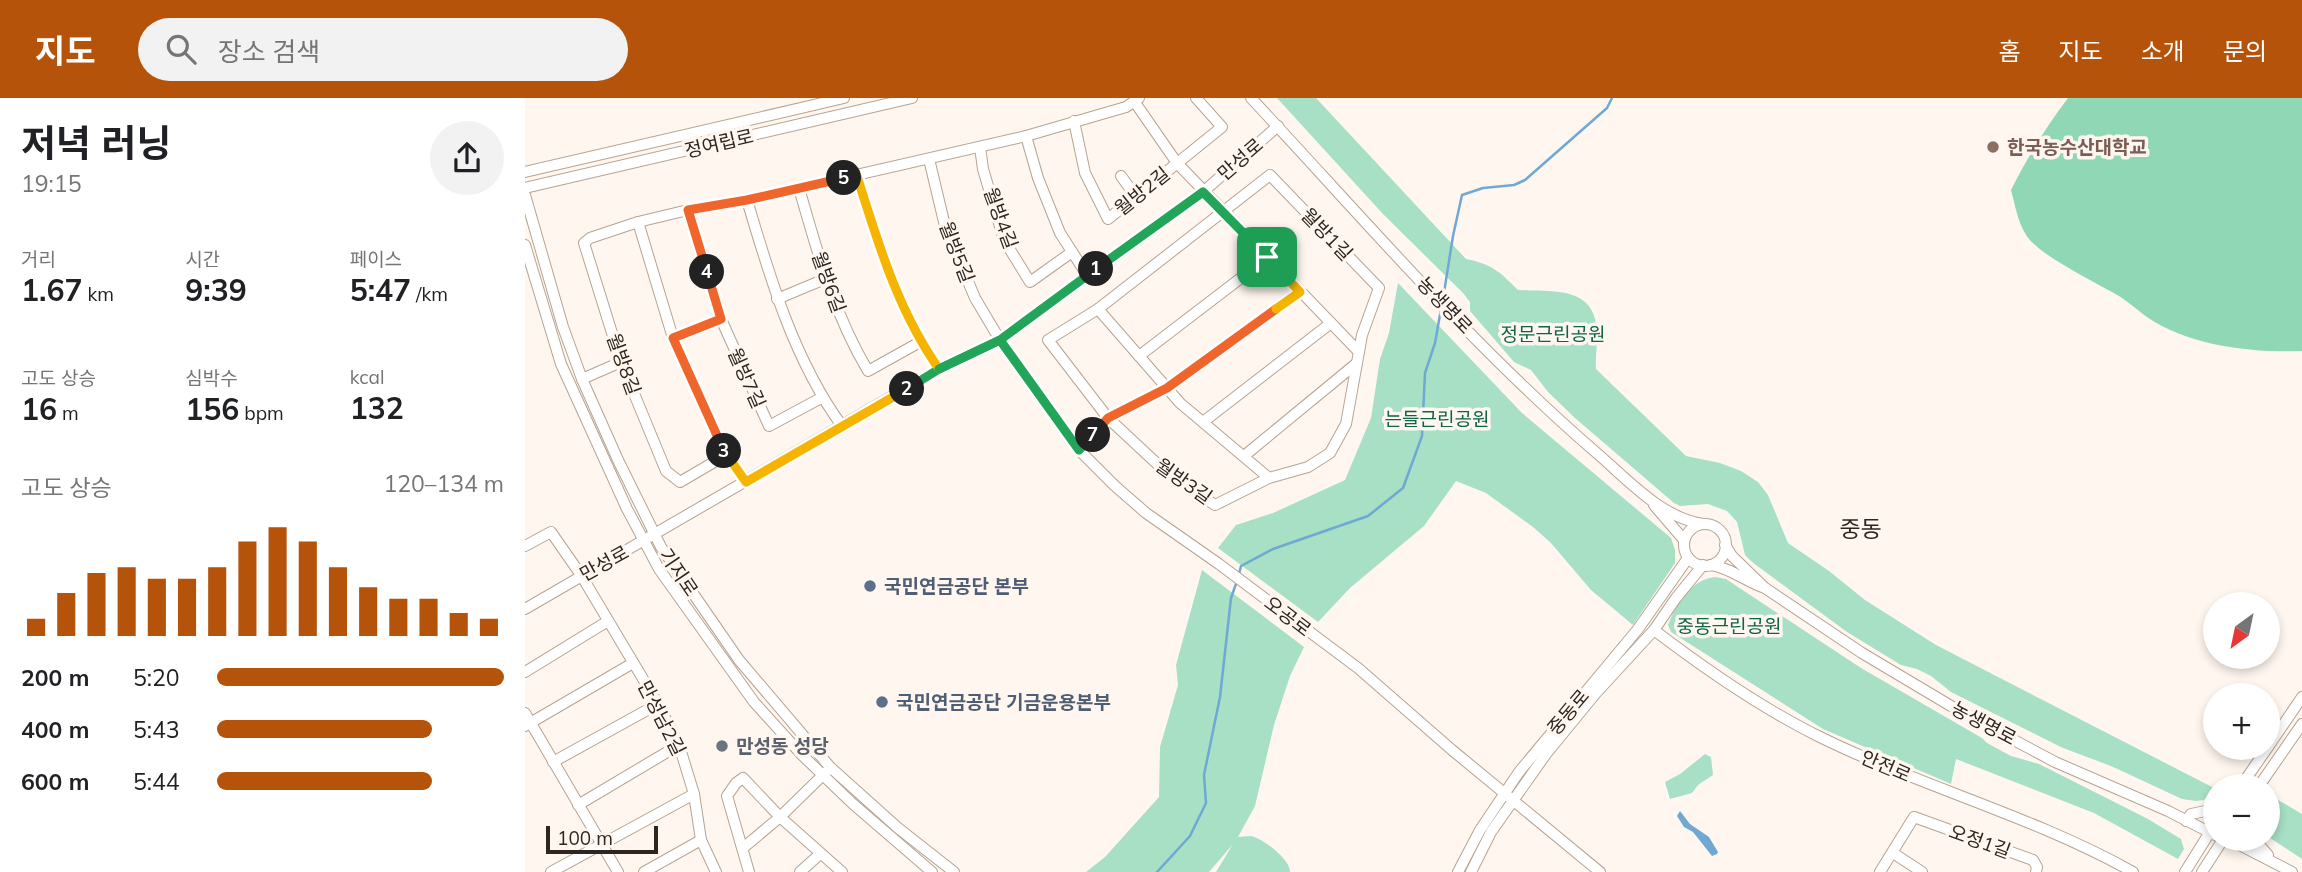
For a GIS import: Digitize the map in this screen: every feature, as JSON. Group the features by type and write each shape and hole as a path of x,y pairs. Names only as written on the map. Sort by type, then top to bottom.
{"street":[{"name":"정여립로","path":"525,172 843,98"},
{"name":"정여립로","path":"525,188 912,98"},
{"name":"월방2길","path":"1196,98 1222,127 1177,163 1136,197 1108,219 1085,173 1074,121 1126,107 1137,100 1177,163 1203,192"},
{"name":"농생명로","path":"1251,98 1468,330 1575,435 1650,500"},
{"path":"688,210 857,176 1026,136 1074,121"},
{"name":"만성로","path":"525,609 939,369 1000,340 1203,192 1277,126"},
{"path":"1026,136 1038,178 1059,233 1087,275"},
{"name":"월방4길","path":"980,147 983,169 1004,240 1030,282 1072,252"},
{"name":"월방5길","path":"929,159 945,226 975,298 1000,340"},
{"name":"월방1길","path":"1157,262 1270,175 1379,288 1362,335 1346,424 1330,453"},
{"path":"857,176 883,259 920,342 939,369"},
{"path":"1121,176 1136,197"},
{"name":"월방6길","path":"799,188 825,279 859,357 868,371 920,342"},
{"path":"1203,192 1331,323 1358,357 1244,456"},
{"name":"기지로","path":"525,195 563,327 582,379 661,547 739,660 853,804 932,872"},
{"path":"747,200 777,299 821,398 842,426"},
{"name":"월방8길","path":"688,210 638,222 590,238 584,243 621,362 666,471 680,482 726,455"},
{"name":"월방7길","path":"688,210 721,319 769,426 821,398"},
{"path":"638,222 673,338 726,455 746,482"},
{"name":"기지로","path":"525,245 561,365 643,541 682,602 754,702 826,771 954,872"},
{"path":"1139,356 1267,257"},
{"name":"월방3길","path":"1157,262 1098,309 1048,340 1108,418 1167,473 1215,505 1269,478 1308,467 1330,453"},
{"path":"777,299 825,279"},
{"path":"1079,450 1108,418 1167,388 1300,292"},
{"path":"1098,309 1180,403 1269,478"},
{"path":"673,338 721,319"},
{"path":"1203,422 1331,323"},
{"name":"오공로","path":"1000,340 1079,450 1115,486 1146,513 1358,668 1600,872"},
{"path":"582,379 621,362"},
{"path":"1650,500 1692,522 1711,525 1722,533 1732,556 1765,587"},
{"path":"1650,500 1684,540 1685,552 1689,558 1730,570 1751,583 1765,587"},
{"path":"1684,540 1691,529 1704,524"},
{"name":"만성남2길","path":"525,546 551,532 581,575 633,663 679,745 694,794 701,840 716,872"},
{"path":"1707,565 1718,561 1725,545"},
{"name":"중동로","path":"1471,872 1509,796 1555,726 1638,629 1689,558"},
{"name":"중동로","path":"1458,872 1480,830 1575,717 1654,630 1676,597 1707,565"},
{"name":"농생명로","path":"1765,587 1872,659 1956,709 2055,762 2203,827"},
{"path":"525,672 608,621"},
{"name":"안전로","path":"1654,630 1749,696 1820,737 2067,838 2133,872"},
{"path":"618,872 527,720 633,663"},
{"path":"2280,729 2302,697"},
{"path":"553,762 657,704"},
{"path":"2267,774 2302,724"},
{"path":"577,805 679,745"},
{"path":"743,848 780,817 826,771"},
{"path":"749,872 727,796 743,778 780,817 842,872"},
{"path":"551,872 694,794"},
{"path":"2186,821 2191,814 2203,811"},
{"name":"오정1길","path":"1892,853 1915,817 2033,860 2037,867 2036,872"},
{"path":"644,872 701,840"},
{"path":"2185,872 2203,847"},
{"path":"2202,872 2216,851"},
{"path":"2252,851 2292,872"},
{"path":"2265,851 2275,862"},
{"path":"1880,872 1892,853 1922,872"},
{"path":"800,872 820,854"}],"green space":[{"name":"정문근린공원","path":"1277,98 1316,98 1466,259 1483,263 1495,270 1518,290 1569,294 1588,305 1594,315 1597,330 1596,369 1686,456 1720,463 1741,471 1758,482 1768,495 1788,543 1865,600 1936,645 2203,782 2203,800 2182,799 2111,766 2063,748 1951,692 1931,676 1901,665 1847,632 1745,555 1737,522 1727,511 1708,504 1680,506 1674,503 1575,418 1548,392 1531,370 1514,362 1470,311 1470,302 1463,293 1383,214"},
{"path":"2068,98 2302,98 2302,351 2242,349 2182,335 2147,317 2117,295 2060,263 2029,239 2019,219 2011,190 2037,143"},
{"name":"는들근린공원","path":"1398,283 1522,413 1671,538 1675,563 1633,625 1591,590 1551,543 1533,527 1486,493 1456,481 1424,526 1350,588 1318,622 1218,548 1236,525 1273,513 1345,480 1371,418 1380,359 1389,333"},
{"path":"1202,570 1304,647 1290,676 1274,725 1255,806 1238,837 1255,837 1268,845 1286,861 1290,872 1216,872 1233,844 1209,872 1086,872 1105,857 1159,797 1160,747 1178,685 1176,665"},
{"name":"중동근린공원","path":"1715,577 1726,579 1861,668 1987,743 2011,756 2039,764 2148,819 2181,839 2184,849 2178,859 2094,813 1956,759 1951,784 1823,729 1671,632 1668,625 1686,594 1699,582"},
{"path":"1705,754 1711,757 1713,775 1698,785 1692,793 1670,799 1665,782"},
{"path":"2280,801 2302,814 2302,859 2280,845"}],"water":[{"path":"1680,811 1690,824 1709,837 1717,854 1712,856 1693,832 1684,827 1677,816"}],"waterway":[{"path":"1443,299 1462,195 1483,188 1514,185 1525,180 1607,108 1612,98"},
{"path":"1239,574 1241,566 1273,549 1368,516 1403,488 1422,436 1425,373 1435,343 1441,309"},
{"path":"1157,872 1190,836 1206,803 1204,775 1220,697 1231,598 1237,581"}],"place":[{"name":"한국농수산대학교","path":"1993,147"},
{"name":"국민연금공단 본부","path":"870,586"},
{"name":"국민연금공단 기금운용본부","path":"882,702"},
{"name":"만성동 성당","path":"722,746"}],"district":[{"name":"중동","path":"1861,529"}],"route":[{"path":"1267,257 1203,192 1000,340 939,369 746,482 726,455 673,338 721,319 688,210 857,176 883,259 920,342 939,369 1000,340 1079,450 1108,418 1167,388 1300,292 1267,257"}]}
